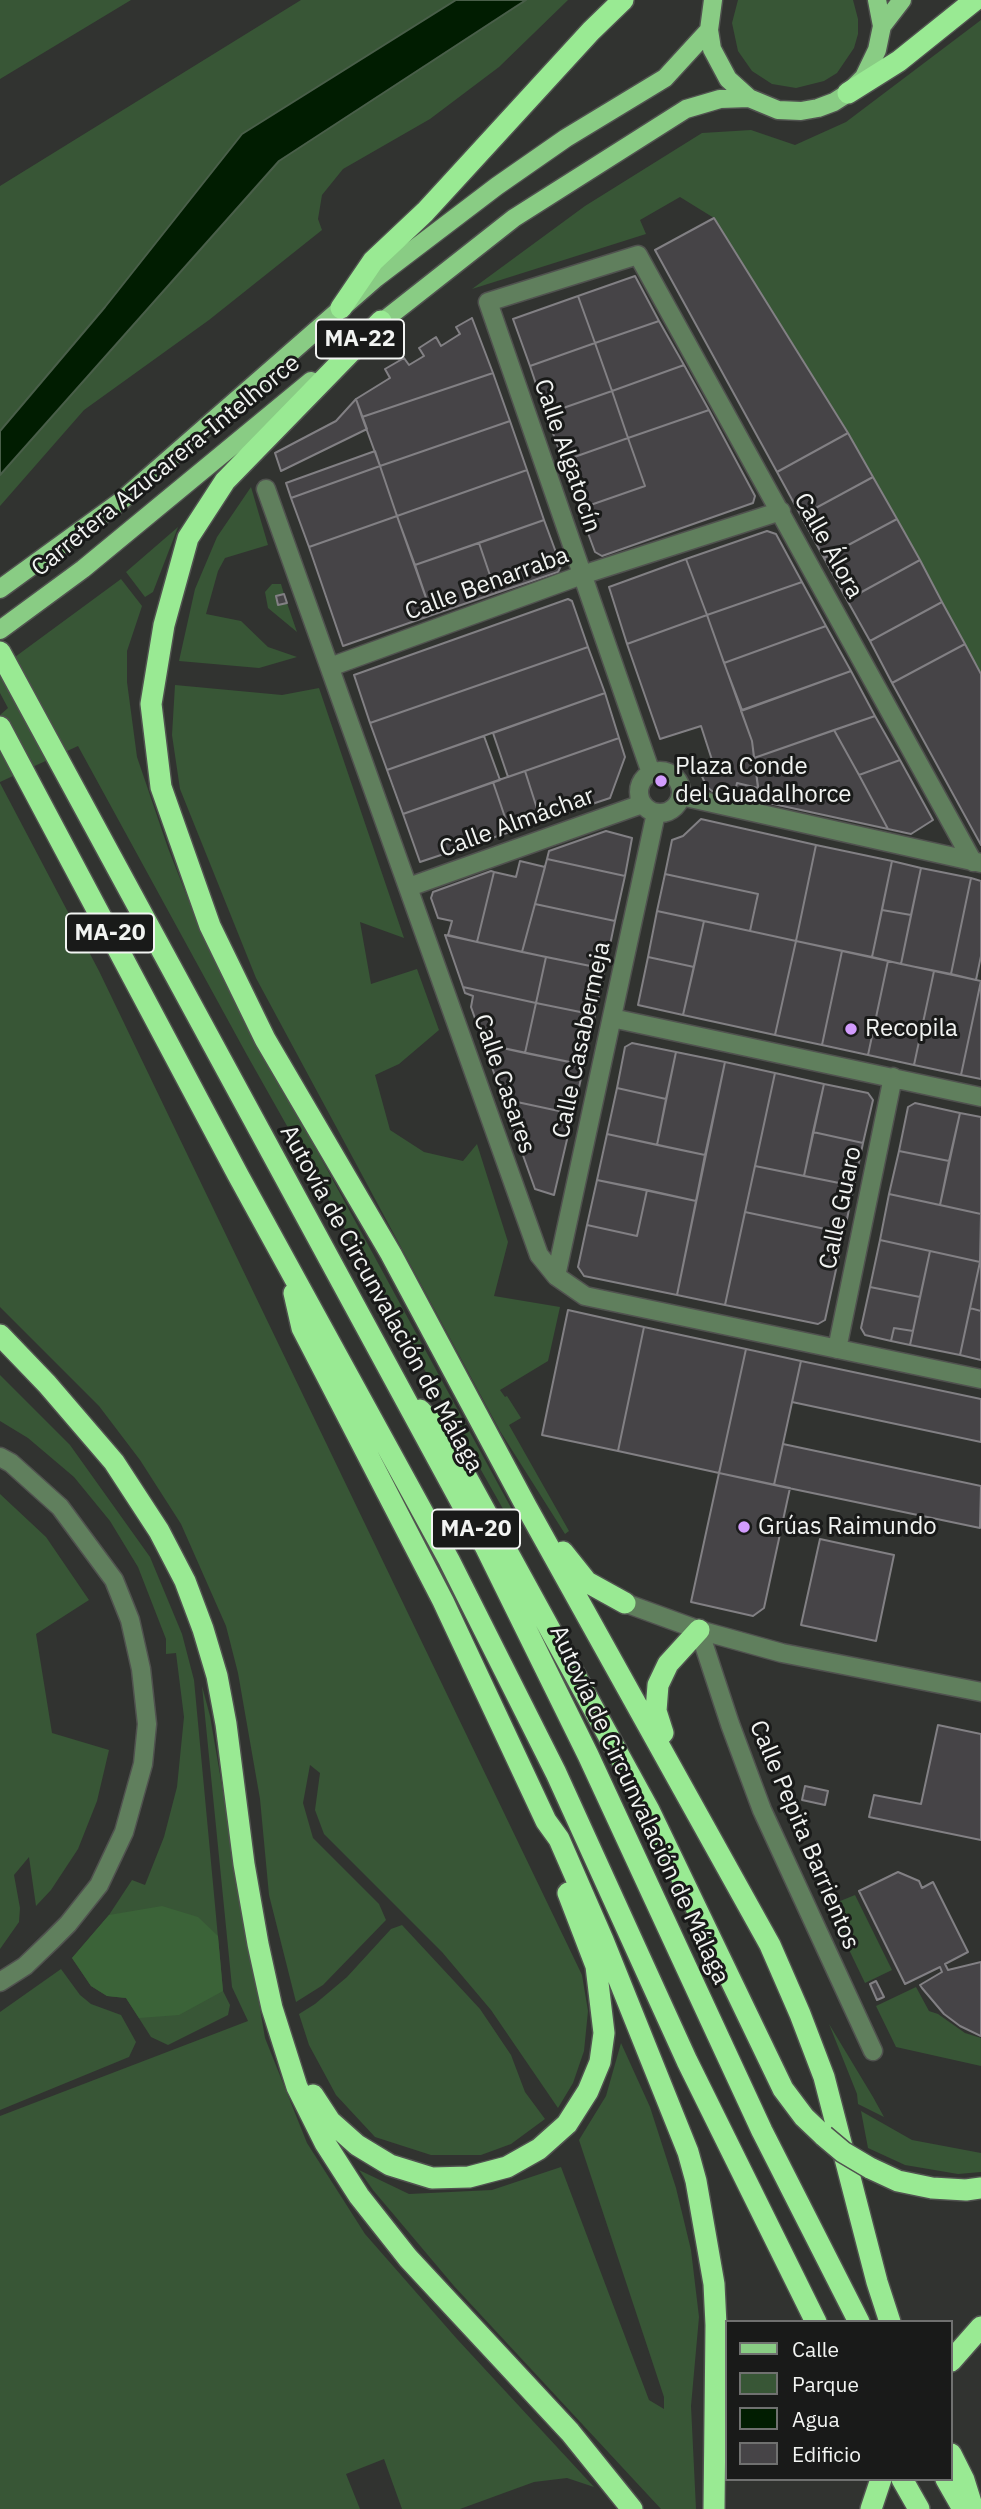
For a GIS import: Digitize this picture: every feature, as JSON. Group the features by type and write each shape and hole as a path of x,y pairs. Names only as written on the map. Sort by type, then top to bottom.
{"highway":[{"path":"341,308 373,261 425,212 564,59 623,0"},
{"path":"848,93 899,61 975,0"},
{"path":"382,321 225,481 188,538 164,625 151,704 161,787 210,926 265,1039 391,1254 526,1506 769,1945 824,2077 889,2320"},
{"name":"Autovía de Circunvalación de Málaga","path":"0,652 498,1572 605,1791 762,2131 858,2320"},
{"name":"MA-20","path":"0,727 287,1264 449,1560 550,1760 687,2061 815,2320"},
{"path":"287,1264 302,1328 443,1601 545,1821 559,1839 603,1940 688,2152 696,2181 714,2284 716,2325 713,2509"},
{"path":"0,1335 47,1384 114,1462 159,1531 185,1581 217,1676 244,1864 272,2008 296,2087 325,2143 359,2196 408,2258 570,2432 632,2509"},
{"path":"397,1385 444,1436 649,1810 783,2089 804,2117 824,2136 843,2152 870,2168 898,2181 932,2188 981,2188"},
{"path":"526,1506 587,1581 625,1603"},
{"path":"680,1782 656,1711 658,1685 668,1664 699,1630"},
{"path":"289,2058 330,2121 356,2145 390,2165 432,2178 469,2177 507,2167 539,2148 567,2124 589,2091 600,2062 604,2034 596,1966 550,1846 545,1821"},
{"path":"953,2359 981,2327"},
{"path":"953,2458 964,2480 973,2509"},
{"path":"871,2509 880,2481"},
{"path":"903,2481 919,2509"},
{"path":"947,2481 963,2509"}],"main road":[{"name":"MA-22","path":"713,0 709,30 712,48 729,79 749,98 778,110 801,111 818,108 848,93 864,77 877,50 882,26 877,0"},
{"name":"MA-22","path":"882,26 902,0"},
{"name":"Carretera Azucarera-Intelhorce","path":"0,589 121,500 407,254 566,138 665,78 709,30"},
{"name":"Carretera Azucarera-Intelhorce","path":"0,630 83,569 382,321 514,218 686,109 720,99 749,98"}],"street":[{"name":"Calle Álora","path":"638,255 977,862"},
{"name":"Calle Algatocín","path":"638,255 488,302 651,773"},
{"name":"Calle Casares","path":"266,489 538,1255 556,1276 585,1296 981,1379"},
{"name":"Calle Benarraba","path":"330,667 582,575 781,511"},
{"path":"664,771 676,778 681,796 675,808 663,814 649,809 639,797 641,783 651,773 664,771"},
{"path":"681,796 977,862"},
{"name":"Calle Almáchar","path":"409,887 649,809"},
{"name":"Calle Casabermeja","path":"556,1276 612,1018 649,809"},
{"path":"612,1018 981,1097"},
{"name":"Calle Guaro","path":"837,1349 893,1077"},
{"path":"0,1457 60,1507 114,1580 130,1620 141,1669 147,1724 143,1763 124,1832 99,1885 60,1932 25,1966 0,1982"},
{"path":"625,1603 699,1630 782,1653 981,1692"},
{"name":"Calle Pepita Barrientos","path":"699,1630 762,1810 873,2051"}],"green space":[{"path":"0,0 131,0 0,79"},
{"path":"301,0 456,0 242,134 105,307 0,431 0,186"},
{"path":"526,0 568,0 499,67 430,119 343,169 322,195 318,219 322,230 209,320 84,410 0,506 0,475 279,161"},
{"path":"738,0 853,0 858,19 854,48 837,73 824,81 796,88 772,84 752,71 738,51 732,23"},
{"path":"981,20 981,674 848,433 714,218 680,197 640,220 646,234 472,289 585,206 702,133 751,130 795,145 846,122"},
{"path":"251,487 268,545 225,558 218,571 206,614 241,621 268,647 297,657 259,668 179,661 195,589 217,537"},
{"path":"178,527 153,592 145,597 126,572"},
{"path":"121,579 142,606 127,651 127,682 137,757 168,848 203,937 522,1528 516,1532 247,1055 78,746 0,782 0,715 8,708 0,693 0,668"},
{"path":"272,584 281,584 284,594 276,596 278,605 287,603 297,632 268,608 265,592"},
{"path":"175,685 282,695 319,688 404,938 360,922 371,984 417,969 439,1030 399,1064 375,1075 390,1130 424,1152 463,1161 477,1144 508,1242 494,1296 560,1307 548,1361 500,1390 521,1418 509,1425 569,1531 565,1534 500,1431 256,978 180,789 172,735"},
{"path":"0,783 99,971 582,1975 588,2011 584,2051 573,2083 558,2108 491,2010 442,1952 324,1834 315,1810 320,1773 310,1765 303,1803 313,1838 379,1904 386,1920 323,1985 296,2002 269,1895 260,1799 238,1673 226,1626 181,1524 140,1460 99,1406 0,1307"},
{"path":"0,1375 70,1445 150,1557 182,1634 194,1680 223,1991 230,2005 228,2015 168,2045 151,2037 126,1998 107,1996 91,1986 72,1958 109,1915 132,1880 145,1885 164,1837 177,1787 184,1717 176,1653 166,1654 166,1639 138,1567 110,1521 74,1477 28,1438 0,1421"},
{"path":"0,1494 46,1537 89,1600 36,1634 52,1733 109,1750 97,1801 78,1849 51,1890 36,1906 29,1857 14,1875 20,1908 19,1922 0,1949"},
{"path":"202,1686 210,1716 265,2038 307,2143 365,2234 457,2339 594,2487 567,2478 534,2482 460,2509 402,2509 384,2459 346,2474 360,2509 0,2509 0,2116 248,2021 232,1987"},
{"path":"855,1895 892,1970 865,1983 828,1906"},
{"path":"402,1925 480,2009 511,2055 525,2092 545,2119 511,2144 481,2155 431,2155 375,2137 336,2095 309,2045 299,2014 347,1977 391,1929"},
{"path":"61,1969 80,1995 91,2004 121,2015 136,2042 129,2057 0,2110 0,2012"},
{"path":"916,1987 929,2011 938,2014 965,2033 981,2038 981,2066 896,2047 876,2006"},
{"path":"829,2024 884,2117 858,2104 857,2094"},
{"path":"621,2043 650,2107 676,2188 691,2250 699,2317 691,2406 696,2509 661,2509 454,2286 359,2170 409,2194 492,2190 561,2167 649,2400 664,2409 664,2397 579,2140 606,2096"},
{"path":"861,2111 912,2140 981,2153 981,2172 958,2174 905,2165 868,2148"}],"shaded area":[{"path":"162,1906 198,1917 218,1936 223,1991 179,2015 139,2018 126,1998 107,1996 91,1986 72,1958 109,1915"}],"water":[{"path":"456,0 526,0 279,161 0,475 0,431 105,307 242,134"}],"building":[{"path":"714,218 848,433 777,472 655,250"},
{"path":"635,276 659,321 595,343 578,296"},
{"path":"578,296 595,343 530,366 513,319"},
{"path":"472,318 493,373 362,417 356,399 390,378 385,369 404,358 409,365 424,356 419,348 436,337 441,346 460,334 456,327"},
{"path":"659,321 684,365 612,391 595,343"},
{"path":"595,343 612,391 546,414 530,366"},
{"path":"684,365 709,410 628,438 612,391"},
{"path":"493,373 510,421 380,466 362,417"},
{"path":"612,391 628,438 563,461 546,414"},
{"path":"356,399 367,429 281,471 275,453 336,421"},
{"path":"709,410 755,496 753,503 602,556 595,552 579,509 645,486 628,438"},
{"path":"510,421 527,470 397,516 380,466"},
{"path":"848,433 873,477 801,516 777,472"},
{"path":"628,438 645,486 579,509 563,461"},
{"path":"375,451 380,466 291,498 286,483"},
{"path":"380,466 397,516 309,547 291,498"},
{"path":"527,470 544,520 415,565 397,516"},
{"path":"873,477 897,519 824,558 801,516"},
{"path":"397,516 432,615 343,646 309,547"},
{"path":"897,519 920,560 847,600 824,558"},
{"path":"544,520 561,566 558,572 496,593 479,543"},
{"path":"767,531 776,534 802,582 707,615 686,559"},
{"path":"479,543 496,593 432,615 415,565"},
{"path":"686,559 707,615 627,644 609,587"},
{"path":"920,560 942,602 870,641 847,600"},
{"path":"802,582 826,626 724,663 707,615"},
{"path":"284,594 287,603 278,605 276,596"},
{"path":"568,599 572,601 588,647 370,723 354,675"},
{"path":"942,602 965,644 892,683 870,641"},
{"path":"707,615 752,741 758,788 737,783 734,796 712,791 707,787 697,766 712,760 701,726 660,739 627,644"},
{"path":"826,626 851,671 742,710 724,663"},
{"path":"965,644 981,674 981,845 892,683"},
{"path":"588,647 605,693 387,770 370,723"},
{"path":"851,671 875,716 754,758 752,741 741,711"},
{"path":"605,693 619,738 508,777 493,733"},
{"path":"875,716 900,760 859,775 834,730"},
{"path":"834,730 888,829 755,800 758,786 754,758"},
{"path":"484,736 500,780 403,814 387,770"},
{"path":"619,738 625,757 610,798 541,821 525,771"},
{"path":"900,760 933,820 911,834 888,829 859,775"},
{"path":"525,771 541,821 510,832 493,782"},
{"path":"493,782 510,832 420,862 403,814"},
{"path":"737,783 758,788 755,800 734,796"},
{"path":"701,819 816,845 796,941 750,931 758,894 665,874 672,840 683,836"},
{"path":"606,831 632,838 625,876 547,859 549,851"},
{"path":"816,845 892,861 872,957 796,941"},
{"path":"547,859 625,876 615,921 535,904"},
{"path":"520,861 545,867 522,952 477,942 494,872 516,877"},
{"path":"892,861 921,868 911,915 882,910"},
{"path":"921,868 971,878 951,974 901,964"},
{"path":"494,872 477,942 448,935 452,921 438,918 431,898 433,892"},
{"path":"665,874 758,894 750,931 657,911"},
{"path":"971,878 981,881 981,956 976,980 951,974"},
{"path":"535,904 615,921 605,969 522,952"},
{"path":"882,910 911,915 901,964 872,957"},
{"path":"657,911 704,921 694,967 648,957"},
{"path":"704,921 796,941 775,1035 683,1015"},
{"path":"445,935 546,957 536,1003 463,987"},
{"path":"796,941 842,951 822,1045 775,1035"},
{"path":"842,951 888,961 868,1055 822,1045"},
{"path":"546,957 605,969 595,1015 536,1003"},
{"path":"648,957 694,967 683,1015 638,1005"},
{"path":"888,961 934,971 914,1065 868,1055"},
{"path":"934,971 981,981 961,1075 914,1065"},
{"path":"981,981 981,1079 961,1075"},
{"path":"463,987 536,1003 525,1053 484,1044 471,1007 473,996 465,993"},
{"path":"536,1003 595,1015 584,1065 525,1053"},
{"path":"632,1043 676,1052 666,1099 617,1088 625,1047"},
{"path":"484,1044 584,1065 573,1114 503,1099"},
{"path":"676,1052 725,1062 705,1155 657,1145"},
{"path":"725,1062 775,1073 725,1305 677,1295"},
{"path":"775,1073 824,1084 804,1176 755,1166"},
{"path":"824,1084 868,1093 873,1100 863,1143 813,1132"},
{"path":"617,1088 666,1099 657,1145 607,1134"},
{"path":"503,1099 573,1114 554,1195 535,1189"},
{"path":"915,1103 960,1113 949,1161 899,1151 908,1107"},
{"path":"960,1113 981,1117 981,1214 940,1205"},
{"path":"813,1132 863,1143 854,1186 804,1176"},
{"path":"607,1134 705,1155 696,1201 597,1180"},
{"path":"899,1151 949,1161 940,1205 889,1194"},
{"path":"755,1166 854,1186 844,1233 745,1212"},
{"path":"597,1180 647,1190 637,1236 587,1225"},
{"path":"647,1190 696,1201 677,1295 584,1276 578,1267 587,1225 637,1236"},
{"path":"889,1194 981,1214 980,1262 880,1240"},
{"path":"745,1212 844,1233 825,1320 818,1324 725,1305"},
{"path":"880,1240 930,1251 920,1297 870,1287"},
{"path":"930,1251 980,1262 960,1355 910,1345"},
{"path":"981,1262 981,1311 970,1308"},
{"path":"870,1287 920,1297 913,1331 894,1328 891,1341 865,1335 861,1328"},
{"path":"970,1308 981,1311 981,1360 960,1355"},
{"path":"568,1310 644,1327 618,1451 542,1435"},
{"path":"644,1327 746,1349 719,1473 618,1451"},
{"path":"894,1328 913,1331 910,1345 891,1341"},
{"path":"746,1349 801,1361 774,1485 719,1473"},
{"path":"801,1361 981,1399 981,1442 792,1402"},
{"path":"783,1444 981,1486 980,1528 774,1485"},
{"name":"Grúas Raimundo","path":"719,1473 790,1488 764,1608 753,1616 691,1602"},
{"path":"820,1539 894,1555 876,1641 801,1625"},
{"path":"938,1725 981,1734 981,1840 869,1817 874,1795 921,1804"},
{"path":"805,1786 828,1791 825,1805 802,1800"},
{"path":"898,1872 919,1881 922,1888 933,1882 968,1952 945,1964 948,1970 981,1962 981,2036 960,2026 944,2014 920,1985 942,1972 940,1967 905,1984 859,1891"},
{"path":"876,1981 884,1997 877,2000 870,1984"}],"place":[{"name":"Plaza Conde del Guadalhorce","path":"661,781"},
{"name":"Recopila","path":"851,1029"},
{"name":"Grúas Raimundo","path":"744,1527"}]}
